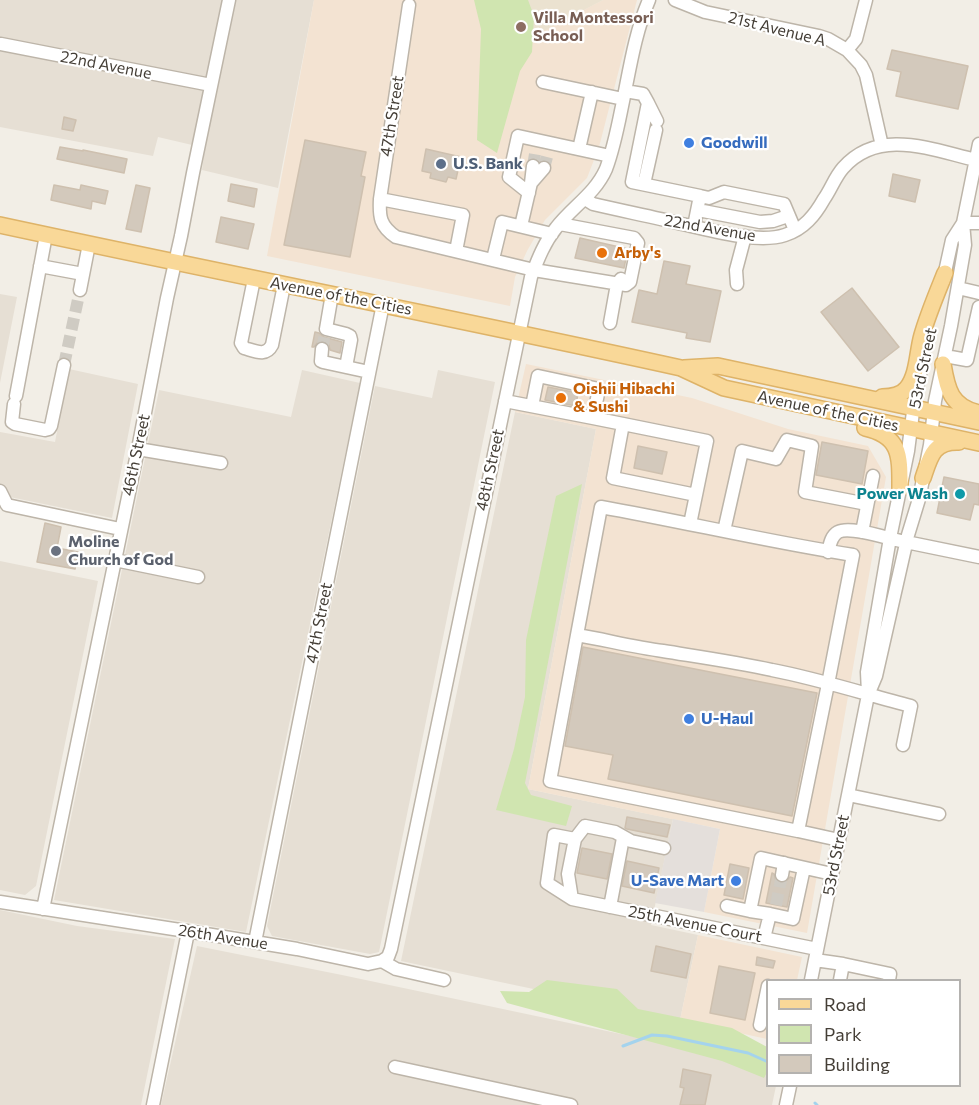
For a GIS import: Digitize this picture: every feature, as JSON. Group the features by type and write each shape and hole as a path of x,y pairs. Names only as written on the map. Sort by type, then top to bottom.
{"main road":[{"name":"Avenue of the Cities","path":"0,225 519,333 681,369 724,388 977,442"},
{"path":"864,397 890,397 902,394 909,386 922,336 945,273"},
{"path":"944,360 946,384 951,396 967,409 979,413"},
{"name":"Avenue of the Cities","path":"681,369 718,366 979,422"},
{"path":"724,388 793,412 882,433 897,449 900,463 900,488"},
{"path":"923,478 929,459 936,448 951,442 977,442"}],"street":[{"name":"46th Street","path":"43,909 229,0"},
{"name":"48th Street","path":"382,961 388,957 391,949 528,291 543,246 556,229 593,191 613,149 640,24 649,0"},
{"name":"21st Avenue A","path":"675,0 705,12 819,36 847,50 861,65 866,75 882,146"},
{"path":"847,50 856,39 866,0"},
{"name":"47th Street","path":"409,4 380,199 380,219 389,232 396,237 456,251"},
{"name":"22nd Avenue","path":"0,44 211,85"},
{"path":"543,82 592,92 643,94 656,125 644,184"},
{"path":"579,149 592,92"},
{"path":"648,103 632,182 705,197 724,192 784,204 795,230"},
{"path":"536,140 610,156"},
{"path":"521,226 536,160 536,140"},
{"path":"536,140 536,160"},
{"path":"530,188 509,177 536,140"},
{"name":"22nd Avenue","path":"585,199 593,204 694,226 764,238 783,236 811,219 843,168 861,154 875,147 900,144 976,160"},
{"name":"53rd Street","path":"811,979 868,695 876,676 923,478 958,288 965,245 963,224 979,144"},
{"path":"694,226 698,210 705,197"},
{"path":"380,199 463,215 456,251 534,270 626,285 630,282 638,243 634,238 582,228 556,229 502,222 493,259"},
{"path":"698,210 760,222 788,216"},
{"path":"963,224 979,223"},
{"name":"53rd Street","path":"868,695 867,672 914,408 952,240 963,224"},
{"path":"46,235 12,422 49,429 64,365"},
{"path":"737,284 736,270 745,236"},
{"path":"80,290 89,244"},
{"path":"40,266 83,274"},
{"path":"254,279 241,343 244,348 264,353 269,351 272,345 284,285"},
{"path":"610,323 617,284"},
{"path":"958,288 979,293"},
{"path":"332,294 326,332 350,336 346,367"},
{"name":"47th Street","path":"255,942 383,304"},
{"path":"944,360 973,361 979,307"},
{"path":"322,349 321,361 369,372"},
{"path":"532,406 538,376 599,389 593,418"},
{"path":"505,401 707,441 690,524"},
{"path":"623,424 614,478 696,495"},
{"path":"724,531 742,451 776,459 787,440 812,446 805,492 867,504"},
{"path":"138,449 221,463"},
{"path":"862,532 873,476"},
{"path":"0,491 7,504 120,529"},
{"path":"798,831 853,555 601,507 550,781 839,840"},
{"path":"828,552 833,535 841,530 862,532 979,557"},
{"path":"115,560 198,577"},
{"path":"577,635 770,669 911,706 903,745"},
{"path":"848,795 939,814"},
{"path":"572,899 568,874 575,839 585,826 615,832 631,841 664,848"},
{"path":"572,899 547,883 554,835 575,839"},
{"path":"610,907 623,838"},
{"path":"750,911 761,858 783,869 804,868 832,874"},
{"path":"727,906 750,911 773,912 793,919 804,868"},
{"name":"25th Avenue Court","path":"572,899 764,938 890,977"},
{"name":"26th Avenue","path":"0,902 297,949 368,964 382,961 396,969 444,980"},
{"path":"764,938 773,912"},
{"path":"153,1105 188,932"},
{"path":"840,979 843,964"},
{"path":"760,1024 766,1006"},
{"path":"395,1067 571,1105"},
{"path":"786,1105 790,1087"}],"shaded area":[{"path":"0,0 314,0 278,188 202,170 205,148 158,137 153,156 0,127"},
{"path":"314,0 484,0 499,53 603,0 637,0 599,147 587,178 545,220 515,277 510,306 267,256"},
{"name":"Villa Montessori School","path":"484,0 603,0 499,54"},
{"path":"0,294 17,297 0,383"},
{"path":"526,364 692,398 788,429 868,446 886,477 807,933 704,912 720,829 528,789 596,429 515,412"},
{"path":"69,369 138,384 112,518 0,495 0,432 55,442"},
{"path":"302,370 360,383 246,932 54,900 159,390 291,417"},
{"path":"438,370 495,382 379,952 370,954 272,936 267,926 375,386 432,398"},
{"path":"515,412 596,429 528,789 673,819 651,925 698,935 680,1020 401,961"},
{"path":"0,561 98,581 36,886 25,895 0,890"},
{"path":"673,819 720,829 704,912 655,903"},
{"path":"0,910 77,926 175,939 141,1105 0,1105"},
{"path":"698,935 802,957 797,979 766,979 766,1039 680,1020"},
{"path":"197,946 640,1038 766,1067 766,1087 776,1087 772,1105 161,1105"}],"green space":[{"path":"474,0 528,0 534,16 532,52 520,71 497,153 477,140 481,29"},
{"path":"582,484 525,783 531,795 572,806 566,826 496,810 514,749 525,697 526,640 556,496"},
{"path":"547,980 617,989 638,1009 732,1028 766,1046 766,1074 764,1078 722,1061 507,1003 500,991 529,992"}],"building":[{"path":"892,50 968,66 958,109 896,96 901,72 887,69"},
{"path":"64,117 76,120 73,131 62,129"},
{"path":"305,140 366,152 361,176 365,177 350,257 284,245"},
{"path":"60,147 127,159 124,173 57,159"},
{"name":"U.S. Bank","path":"426,149 461,157 456,179 448,177 446,182 430,178 431,173 422,171"},
{"path":"893,174 920,180 915,202 889,196"},
{"path":"231,184 257,189 254,207 228,201"},
{"path":"54,185 80,190 81,185 108,191 105,204 92,201 91,209 51,200"},
{"path":"136,185 150,188 141,232 126,229"},
{"path":"221,217 254,224 248,249 216,242"},
{"name":"Arby's","path":"580,238 628,249 624,268 575,258"},
{"path":"664,261 690,266 686,284 721,291 710,342 686,338 687,333 632,322 639,290 657,294"},
{"path":"852,288 899,347 868,371 821,312"},
{"path":"315,332 342,342 340,353 330,350 329,345 323,341 312,347"},
{"name":"Oishii Hibachi & Sushi","path":"548,387 578,393 576,406 545,400"},
{"path":"822,442 868,451 862,484 816,475"},
{"path":"638,446 667,452 662,474 634,468"},
{"name":"Power Wash","path":"944,477 979,484 979,505 974,504 970,520 937,513"},
{"path":"45,523 61,527 57,548 78,552 75,569 37,562"},
{"name":"U-Haul","path":"583,647 817,693 792,816 608,779 613,755 565,746"},
{"path":"627,817 670,825 667,837 625,828"},
{"path":"582,848 612,854 607,879 577,873"},
{"path":"627,861 659,868 654,893 622,886"},
{"name":"U-Save Mart","path":"730,864 749,868 743,899 724,895"},
{"path":"772,873 776,881 780,883 790,877 793,878 787,907 766,903"},
{"path":"656,946 691,954 686,978 651,971"},
{"path":"757,957 775,961 773,968 756,965"},
{"path":"719,966 755,973 745,1020 710,1013"},
{"path":"683,1069 711,1075 705,1105 680,1105 684,1088 680,1087"}],"waterway":[{"path":"623,1046 652,1035 667,1036 748,1053 766,1061"}],"tunnel":[{"path":"533,166 535,154"},
{"path":"544,168 547,157"},
{"path":"64,365 80,290"},
{"path":"322,349 325,334"},
{"path":"776,905 782,875"}],"place":[{"name":"Villa Montessori School","path":"521,27"},
{"name":"Goodwill","path":"689,143"},
{"name":"U.S. Bank","path":"441,164"},
{"name":"Arby's","path":"602,253"},
{"name":"Oishii Hibachi & Sushi","path":"561,398"},
{"name":"Power Wash","path":"960,494"},
{"name":"Moline Church of God","path":"56,551"},
{"name":"U-Haul","path":"689,719"},
{"name":"U-Save Mart","path":"736,881"}]}
